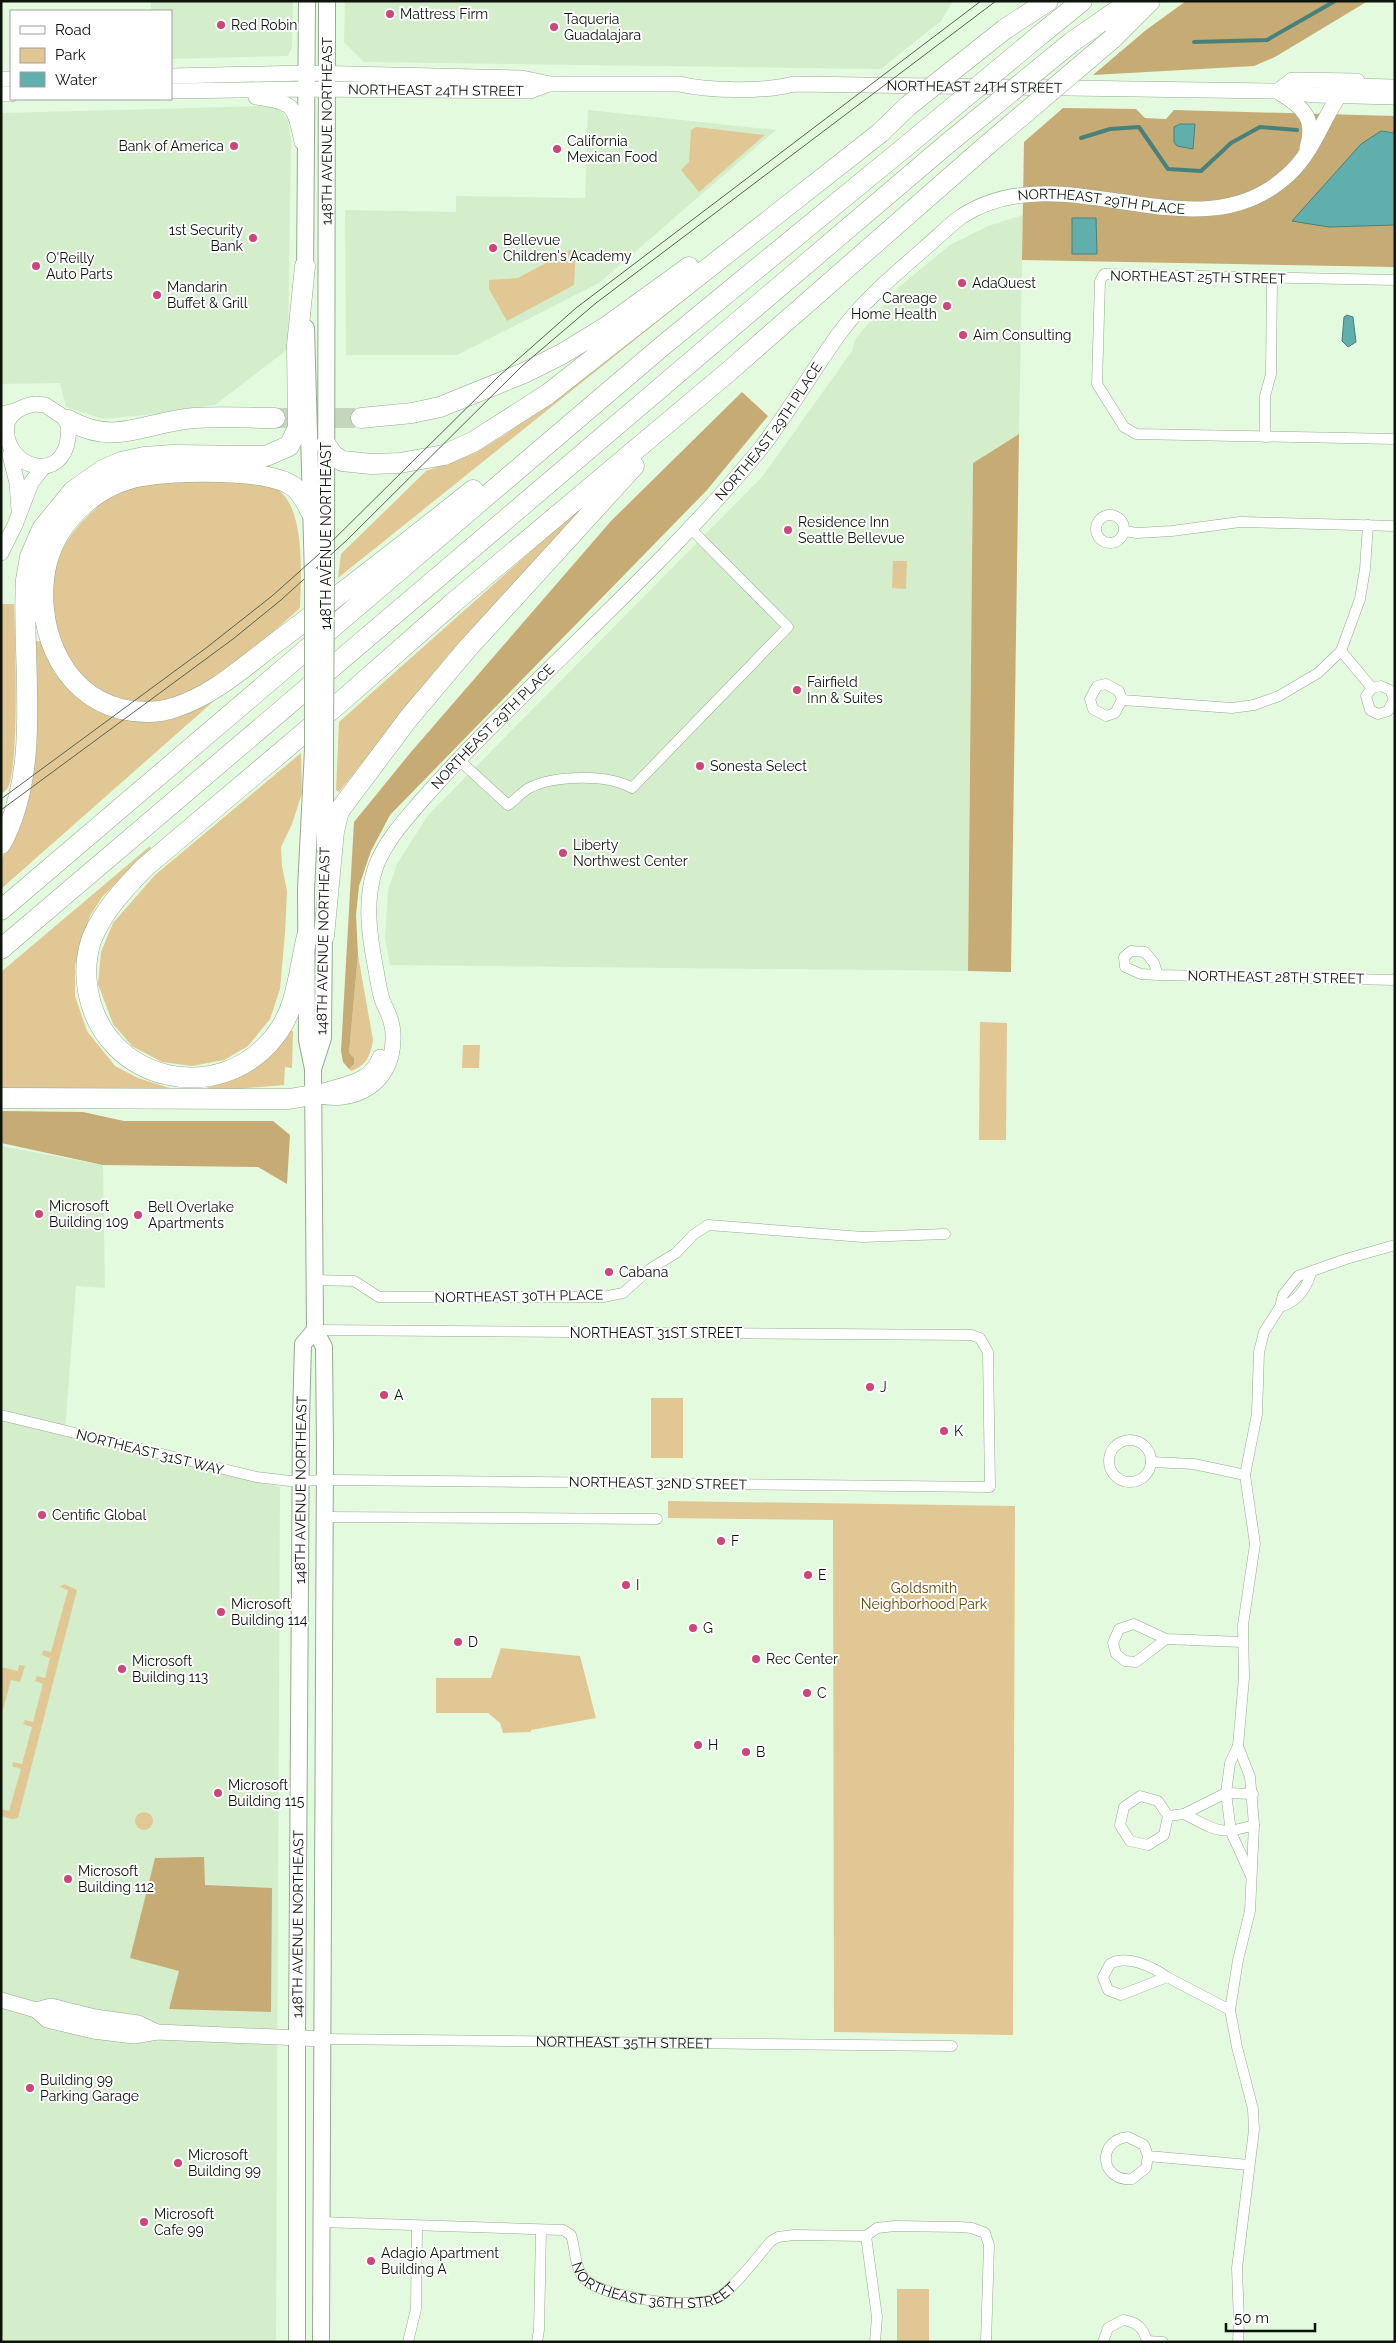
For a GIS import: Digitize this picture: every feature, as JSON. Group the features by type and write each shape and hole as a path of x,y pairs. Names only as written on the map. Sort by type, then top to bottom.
{"highway":[{"path":"326,446 333,455 342,461 371,464 400,463 444,454 473,442 548,394 1005,29 1048,1"},
{"path":"1,910 660,348 1082,1"},
{"path":"1,950 947,144 1072,42 1131,1"},
{"path":"727,373 641,459 496,615 408,719 365,774 337,817 315,936 286,1019 266,1046 246,1061 225,1071 186,1078 163,1074 138,1065 109,1041 99,1025 91,1004 87,982 87,962 92,940 114,899 144,868 344,699 453,603 727,373 986,146 1112,39 1150,1"},
{"path":"361,418 412,413 440,407 524,373 569,350 606,327 856,147"},
{"path":"1,844 13,815 23,779 26,740 26,580 30,557 42,529 73,491 96,474 121,462 157,455 266,456 289,446 298,428 297,345 305,266"},
{"path":"312,514 302,496 286,482 243,474 213,472 151,475 130,478 96,493 76,511 62,532 48,562 44,590 46,620 49,638 57,657 69,675 85,692 114,707 147,712 187,704 218,686 281,639 409,541 603,387 660,348"},
{"path":"68,420 86,430 101,434 117,433 150,425 194,418 276,418"},
{"path":"1,1098 289,1099 313,1095"}],"main road":[{"name":"148TH AVENUE NORTHEAST","path":"307,1 305,266 312,514 319,571"},
{"name":"148TH AVENUE NORTHEAST","path":"321,2342 324,1347 315,1330 313,1280 313,1069 323,1038 315,936 319,746 319,571 326,446 327,1"},
{"name":"148TH AVENUE NORTHEAST","path":"297,2342 301,1481 304,1344 315,1330"}],"street":[{"name":"NORTHEAST 24TH STREET","path":"172,76 326,81 420,75 522,78 550,84 679,84 695,88 777,89 794,84 1278,91 1292,80 1395,82"},
{"path":"408,90 420,75"},
{"name":"NORTHEAST 24TH STREET","path":"172,91 306,81"},
{"name":"NORTHEAST 24TH STREET","path":"326,81 408,90 530,91 550,84"},
{"path":"1338,96 1346,86 1395,87"},
{"path":"197,90 276,100 289,105 296,112 306,158"},
{"path":"1278,91 1338,96 1395,97"},
{"path":"1278,91 1301,108 1308,119 1311,136 1304,157"},
{"name":"NORTHEAST 29TH PLACE","path":"313,1095 340,1099 360,1092 380,1078 391,1058 393,1041 390,1014 383,1002 368,921 369,891 377,864 398,828 458,759 690,528 762,446 841,330 890,279 963,216 991,203 1043,193 1067,193 1160,207 1221,208 1244,202 1268,191 1290,174 1312,148 1338,96"},
{"name":"NORTHEAST 25TH STREET","path":"1395,280 1104,274 1100,281 1098,384 1124,427 1136,434 1395,439"},
{"path":"1264,437 1265,396 1271,374 1272,277"},
{"path":"19,511 17,483 4,438 7,423 16,411 25,406"},
{"path":"1,412 25,406 45,406 68,420 67,437 60,455 44,466 31,483 19,511 16,524 1,553"},
{"path":"6,449 25,466 44,466"},
{"path":"1124,531 1172,531 1240,522 1395,526"},
{"path":"1122,700 1232,708 1254,705 1300,686 1318,674 1341,652 1360,599 1365,570 1368,524"},
{"path":"458,759 508,805 528,789 552,780 599,779 621,782 632,788 788,627 690,528"},
{"path":"1341,652 1372,688"},
{"name":"NORTHEAST 28TH STREET","path":"1158,975 1395,980"},
{"name":"NORTHEAST 30TH PLACE","path":"313,1280 354,1281 379,1297 603,1297 623,1293 650,1269 676,1253 693,1235 708,1224 863,1237 945,1234"},
{"path":"1251,1876 1231,1832 1226,1793 1230,1763 1238,1746 1244,1678 1242,1642 1255,1544 1246,1475 1257,1414 1259,1352 1264,1332 1280,1307 1283,1295 1298,1276 1346,1259 1395,1245"},
{"name":"NORTHEAST 31ST STREET","path":"315,1330 972,1335 980,1338 988,1352 990,1487"},
{"name":"NORTHEAST 31ST WAY","path":"1,1415 208,1467 256,1477 301,1481 324,1480"},
{"path":"1134,1440 1148,1450 1151,1462 1150,1468 1143,1477 1126,1482 1112,1471 1109,1460 1117,1444 1134,1440"},
{"path":"1151,1462 1194,1464 1246,1475"},
{"name":"NORTHEAST 32ND STREET","path":"324,1480 990,1487"},
{"path":"324,1517 657,1519"},
{"path":"1166,1639 1136,1662 1120,1658 1113,1643 1119,1629 1134,1624 1166,1639 1242,1642"},
{"path":"1238,1746 1250,1777 1253,1794 1254,1825 1250,1911 1238,1960 1230,2010 1236,2047 1253,2109 1254,2130 1236,2268 1240,2322 1238,2342"},
{"path":"1168,1816 1184,1814 1226,1793 1253,1794"},
{"path":"1140,1796 1158,1800 1168,1816 1167,1829 1164,1835 1148,1845 1130,1841 1125,1836 1120,1825 1124,1807 1140,1796"},
{"path":"1184,1814 1214,1829 1231,1832 1254,1825"},
{"path":"1167,1977 1122,1994 1108,1990 1103,1977 1110,1964 1119,1960 1151,1966 1167,1977 1230,2010"},
{"path":"1,2000 36,2010 51,2006 95,2017 138,2023 157,2032 297,2039"},
{"name":"NORTHEAST 35TH STREET","path":"297,2039 952,2046"},
{"path":"1128,2137 1139,2141 1148,2156 1146,2168 1132,2179 1115,2176 1110,2172 1106,2161 1108,2149 1122,2138 1128,2137"},
{"path":"1148,2156 1249,2165"},
{"name":"NORTHEAST 36TH STREET","path":"321,2222 563,2230 569,2233 579,2271 587,2282 631,2297 686,2304 699,2304 719,2297 771,2241 778,2237 794,2235 866,2236 877,2228 895,2226 972,2228 985,2233 989,2254 986,2342"},
{"path":"408,2342 416,2309 417,2226"},
{"path":"537,2342 539,2330 541,2230"},
{"path":"866,2236 876,2317 876,2342"},
{"path":"1103,2342 1108,2328 1123,2320 1139,2326 1147,2341 1163,2342"}],"shaded area":[{"path":"151,1 293,1 292,47 288,56 172,59 172,10 151,10"},
{"path":"345,1 953,1 941,21 881,69 364,62 344,42"},
{"path":"1186,1 1368,1 1275,57 1254,66 1093,75 1146,30"},
{"path":"264,106 279,109 288,120 291,140 288,349 215,405 154,414 103,419 66,407 60,383 1,384 1,113"},
{"path":"1063,108 1136,109 1145,118 1166,119 1174,110 1395,116 1395,133 1381,131 1329,227 1395,225 1395,267 1022,260 1024,142"},
{"name":"Bellevue Children's Academy","path":"588,110 776,130 599,283 457,355 346,355 345,210 456,212 456,196 585,198"},
{"path":"1023,215 1019,434 973,463 968,971 390,965 385,938 388,890 397,864 428,815 762,477 852,351 855,339 900,286 950,245 988,226"},
{"path":"742,392 768,416 707,490 390,815 371,851 359,886 356,915 358,955 349,1053 354,1058 354,1064 349,1069 343,1062 341,1051 354,822 411,752 611,521"},
{"path":"1019,434 1011,972 968,971 973,463"},
{"path":"1,1111 83,1112 124,1121 273,1121 290,1135 287,1184 258,1167 103,1165 1,1143"},
{"path":"1,1146 103,1165 105,1288 76,1286 65,1432 280,1487 276,2342 1,2342"},
{"path":"204,1857 205,1885 272,1888 271,2012 169,2009 179,1971 130,1958 155,1858"}],"green space":[{"path":"696,127 765,135 699,192 681,170 689,162 691,130"},
{"path":"813,197 338,578 341,554 426,471 475,453 506,434"},
{"path":"576,249 574,285 507,321 489,289 489,280 518,278 570,250"},
{"path":"612,479 611,484 447,656 339,792 336,790 339,722"},
{"path":"204,481 242,482 271,486 286,498 293,511 300,544 300,608 253,650 217,677 198,688 179,697 160,702 128,702 114,698 100,691 77,671 67,659 57,640 51,594 52,578 58,557 76,529 100,504 111,496 144,485"},
{"path":"893,561 907,561 906,589 892,588"},
{"path":"1,604 14,604 16,701 14,757 11,777 7,789 1,794"},
{"path":"36,641 41,641 54,672 69,689 87,705 108,715 170,717 215,700 1,889 1,861 29,798 37,718"},
{"path":"301,753 302,793 292,824 281,847 282,866 287,891 285,933 280,989 270,1019 248,1046 224,1060 192,1066 162,1062 132,1046 113,1024 98,984 101,952 113,923 155,875"},
{"path":"150,846 151,849 102,897 90,916 75,965 75,996 87,1031 115,1066 138,1078 173,1089 1,1088 1,972"},
{"path":"358,955 373,1040 367,1059 351,1071 349,1069 354,1064 349,1053"},
{"path":"980,1022 1007,1023 1006,1140 979,1140"},
{"path":"290,1031 293,1031 292,1068 285,1067 284,1085 223,1090 206,1088 235,1079 263,1062"},
{"path":"463,1045 480,1045 479,1068 462,1068"},
{"path":"651,1398 683,1398 683,1458 651,1458"},
{"name":"Goldsmith Neighborhood Park","path":"668,1501 1015,1506 1013,2035 834,2032 833,1520 668,1518"},
{"path":"64,1584 77,1590 18,1818 12,1819 1,1816 1,1809 9,1811 21,1769 12,1766 13,1762 22,1764 32,1727 23,1724 25,1720 33,1722 43,1684 35,1681 37,1676 45,1678 50,1658 42,1655 43,1650 51,1652 68,1590 60,1587"},
{"path":"501,1648 580,1656 596,1718 531,1730 531,1732 503,1733 500,1723 488,1713 436,1713 436,1678 491,1678"},
{"path":"19,1665 25,1666 20,1682 11,1680 1,1717 1,1667 18,1671"},
{"path":"144,1812 150,1815 153,1821 150,1827 144,1830 138,1827 135,1821 138,1815"},
{"path":"897,2289 929,2289 929,2342 897,2342"}],"water":[{"path":"1180,124 1195,124 1193,149 1177,146 1174,142 1174,127"},
{"path":"1381,131 1395,133 1395,225 1329,227 1292,221 1361,144"},
{"path":"1072,218 1096,218 1097,254 1072,254"},
{"path":"1347,315 1353,317 1356,342 1348,347 1342,341 1344,317"}],"waterway":[{"path":"1194,42 1267,40 1335,1"},
{"path":"1081,138 1110,129 1139,127 1168,169 1201,171 1231,143 1260,127 1297,130"}],"tunnel":[{"path":"275,418 361,418"}],"tram line":[{"path":"1,799 206,648 272,596 318,555 499,376 576,308 981,1"},
{"path":"1,810 233,639 281,600 347,540 522,366 596,303 996,1"}],"place":[{"name":"Mattress Firm","path":"390,14"},
{"name":"Red Robin","path":"221,25"},
{"name":"Taqueria Guadalajara","path":"554,27"},
{"name":"Bank of America","path":"234,146"},
{"name":"California Mexican Food","path":"557,149"},
{"name":"1st Security Bank","path":"253,238"},
{"name":"Bellevue Children's Academy","path":"493,248"},
{"name":"O'Reilly Auto Parts","path":"36,266"},
{"name":"AdaQuest","path":"962,283"},
{"name":"Mandarin Buffet & Grill","path":"157,295"},
{"name":"Careage Home Health","path":"947,306"},
{"name":"Aim Consulting","path":"963,335"},
{"name":"Residence Inn Seattle Bellevue","path":"788,530"},
{"name":"Fairfield Inn & Suites","path":"797,690"},
{"name":"Sonesta Select","path":"700,766"},
{"name":"Liberty Northwest Center","path":"563,853"},
{"name":"Microsoft Building 109","path":"39,1214"},
{"name":"Bell Overlake Apartments","path":"138,1215"},
{"name":"Cabana","path":"609,1272"},
{"name":"J","path":"870,1387"},
{"name":"A","path":"384,1395"},
{"name":"K","path":"944,1431"},
{"name":"Centific Global","path":"42,1515"},
{"name":"F","path":"721,1541"},
{"name":"E","path":"808,1575"},
{"name":"I","path":"626,1585"},
{"name":"Microsoft Building 114","path":"221,1612"},
{"name":"G","path":"693,1628"},
{"name":"D","path":"458,1642"},
{"name":"Rec Center","path":"756,1659"},
{"name":"Microsoft Building 113","path":"122,1669"},
{"name":"C","path":"807,1693"},
{"name":"H","path":"698,1745"},
{"name":"B","path":"746,1752"},
{"name":"Microsoft Building 115","path":"218,1793"},
{"name":"Microsoft Building 112","path":"68,1879"},
{"name":"Building 99 Parking Garage","path":"30,2088"},
{"name":"Microsoft Building 99","path":"178,2163"},
{"name":"Microsoft Cafe 99","path":"144,2222"},
{"name":"Adagio Apartment Building A","path":"371,2261"}]}
